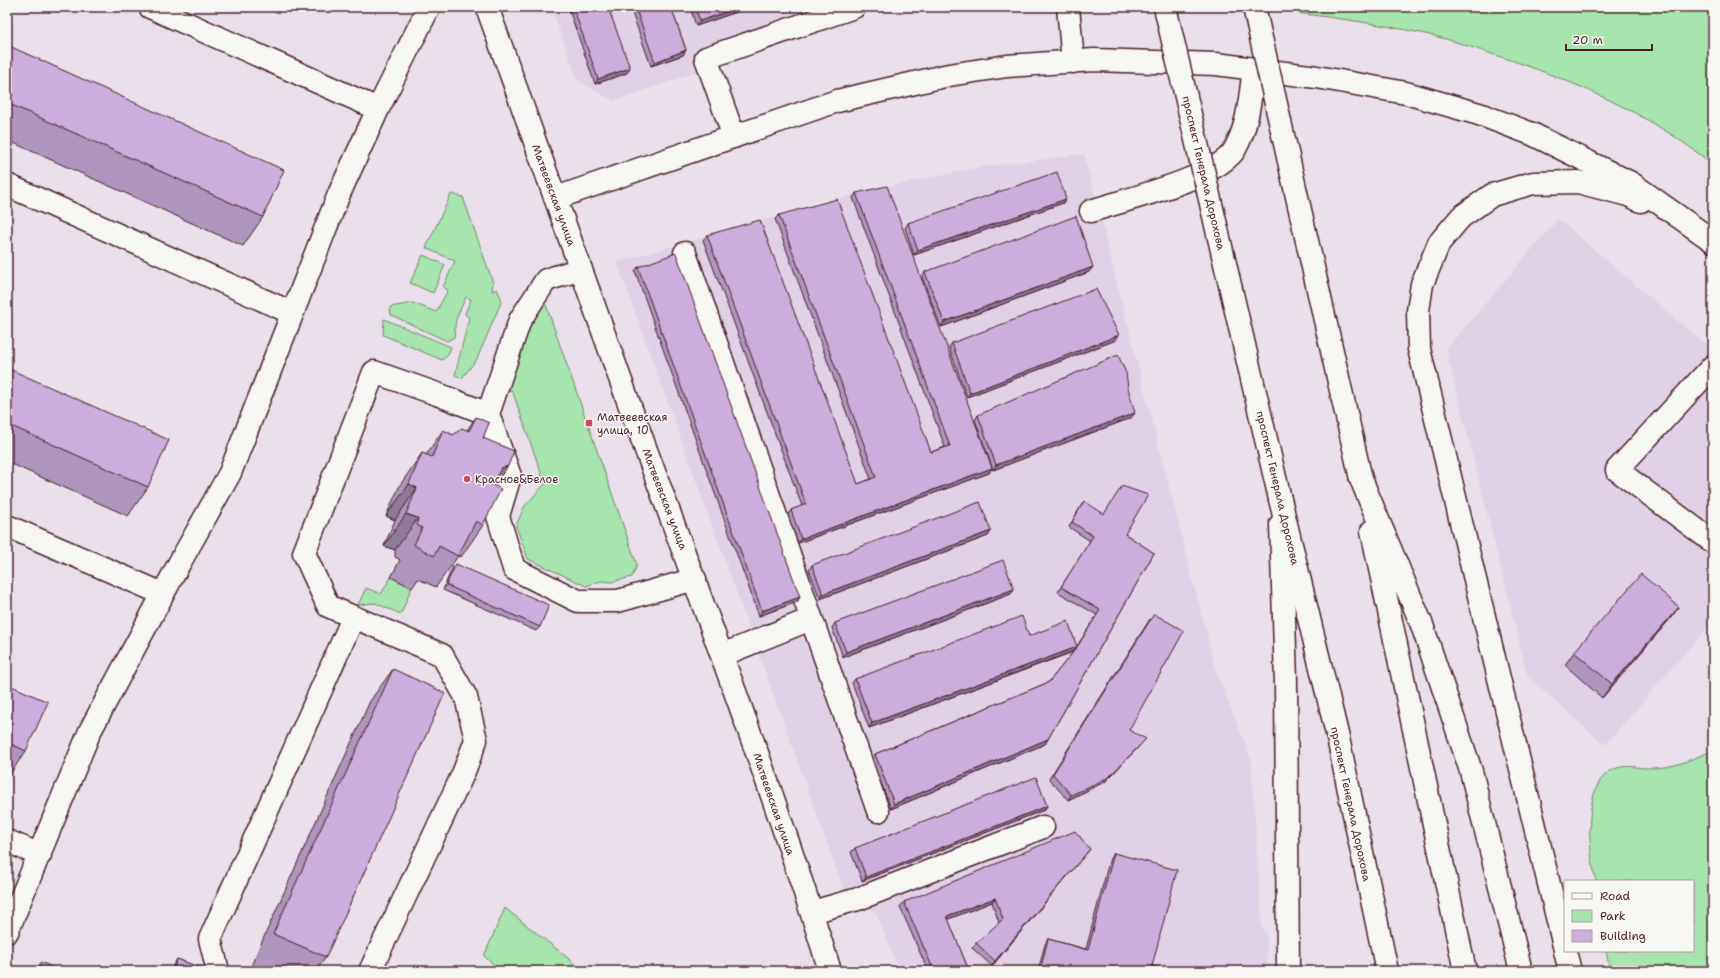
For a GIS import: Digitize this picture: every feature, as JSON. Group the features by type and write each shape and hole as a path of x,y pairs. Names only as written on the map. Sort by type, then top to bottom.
{"street":[{"path":"150,7 189,15 378,109"},
{"path":"7,932 90,731 230,473 339,194 378,109 429,7"},
{"name":"Матвеевская улица","path":"487,7 630,407 695,579 812,912 830,971"},
{"path":"734,137 706,58 854,7"},
{"path":"1068,7 1072,62"},
{"name":"проспект Генерала Дорохова","path":"1165,7 1280,499 1338,738 1387,971"},
{"path":"1254,7 1361,479 1465,971"},
{"path":"556,198 837,101 949,74 1007,66 1094,60 1216,64 1317,77 1406,93 1479,114 1532,134 1630,183 1713,241"},
{"path":"1091,211 1171,187 1216,166 1234,150 1246,126 1254,69"},
{"path":"1564,947 1419,349 1418,311 1422,284 1439,243 1462,217 1492,195 1533,184 1578,182 1628,195 1684,220"},
{"path":"7,185 292,313"},
{"path":"685,253 878,811"},
{"path":"581,269 546,280 520,320 488,414 510,476 498,516 514,569 578,601 618,601 695,579"},
{"path":"1713,366 1617,470 1713,542"},
{"path":"370,971 463,774 476,740 466,697 442,655 328,606 304,554 374,372 488,414"},
{"path":"1361,479 1422,625 1471,771 1521,971"},
{"path":"1280,499 1286,682 1288,971"},
{"path":"7,526 163,594"},
{"path":"218,971 210,939 353,618"},
{"path":"722,655 811,620"},
{"path":"812,912 858,899 1043,827"},
{"path":"7,841 40,855"},
{"path":"1565,952 1570,971"}],"shaded area":[{"path":"551,7 879,7 614,101 578,81"},
{"path":"1084,154 1216,671 1251,759 1262,928 1267,935 1267,971 899,971 876,913 843,887 617,262 867,191 975,168"},
{"path":"1558,219 1713,351 1713,621 1605,745 1528,677 1446,349"}],"green space":[{"path":"1294,7 1713,7 1713,165 1689,146 1635,113 1606,98 1547,73 1442,38 1369,23 1296,13"},
{"path":"451,194 463,197 493,283 492,291 497,289 502,300 477,359 462,378 455,375 469,318 465,314 471,299 466,297 456,319 454,337 447,341 391,315 390,307 413,303 436,312 448,290 443,287 455,261 426,248"},
{"path":"423,255 445,265 433,293 410,283"},
{"path":"546,305 637,565 632,577 611,582 601,581 586,586 528,559 516,526 524,507 545,484 512,390 494,394 532,308"},
{"path":"384,319 451,347 447,356 442,360 383,335"},
{"path":"391,577 412,587 401,614 375,603 358,605 366,588 381,594"},
{"path":"1713,751 1713,971 1610,971 1606,952 1694,952 1694,880 1596,880 1591,852 1590,816 1593,799 1598,784 1608,773 1627,766 1658,768 1680,763"},
{"path":"505,908 584,971 501,971 484,956"}],"building":[{"path":"573,7 608,7 630,68 598,79"},
{"path":"635,7 671,7 686,50 655,62"},
{"path":"695,7 741,7 700,21"},
{"path":"7,45 284,170 263,217 7,103"},
{"path":"1057,172 1066,199 918,250 908,223"},
{"path":"887,186 992,468 801,539 791,510 806,504 707,235 760,220 858,484 876,477 779,215 837,199 931,452 950,446 856,193"},
{"path":"1076,216 1093,267 944,322 925,272"},
{"path":"676,253 800,597 762,611 638,267"},
{"path":"1096,289 1119,335 970,393 952,343"},
{"path":"1118,355 1126,373 1128,388 1135,413 996,465 978,415"},
{"path":"7,368 169,440 148,487 7,424"},
{"path":"476,417 489,423 483,438 514,451 508,466 501,468 493,485 501,489 483,525 476,521 458,556 439,546 434,556 414,545 422,528 417,525 418,518 406,514 417,488 409,484 422,453 432,457 443,430 453,435 462,428 469,431"},
{"path":"1122,486 1148,495 1125,534 1154,553 1048,739 894,804 875,754 1049,682 1077,647 1100,610 1061,587 1093,536 1072,522 1084,501 1104,514"},
{"path":"980,502 991,531 823,594 812,565"},
{"path":"1003,560 1014,589 846,652 835,623"},
{"path":"456,564 549,605 540,627 446,585"},
{"path":"1641,574 1679,607 1612,684 1574,652"},
{"path":"1154,614 1184,631 1129,730 1146,739 1109,777 1071,795 1053,774"},
{"path":"1022,616 1029,636 1068,621 1077,647 872,723 855,679"},
{"path":"393,669 445,693 326,957 273,934"},
{"path":"7,684 48,702 26,751 7,742"},
{"path":"1036,777 1047,806 866,877 855,848"},
{"path":"1075,831 1090,849 995,961 976,943 1003,919 995,898 947,916 969,971 934,971 904,902"},
{"path":"1114,853 1177,870 1152,966 1170,971 1040,971 1048,939 1088,950"},
{"path":"177,959 209,971 173,971"},
{"path":"41,962 60,971 37,971"}],"place":[{"name":"Матвеевская улица, 10","path":"589,423"},
{"name":"Красное&Белое","path":"467,479"}]}
